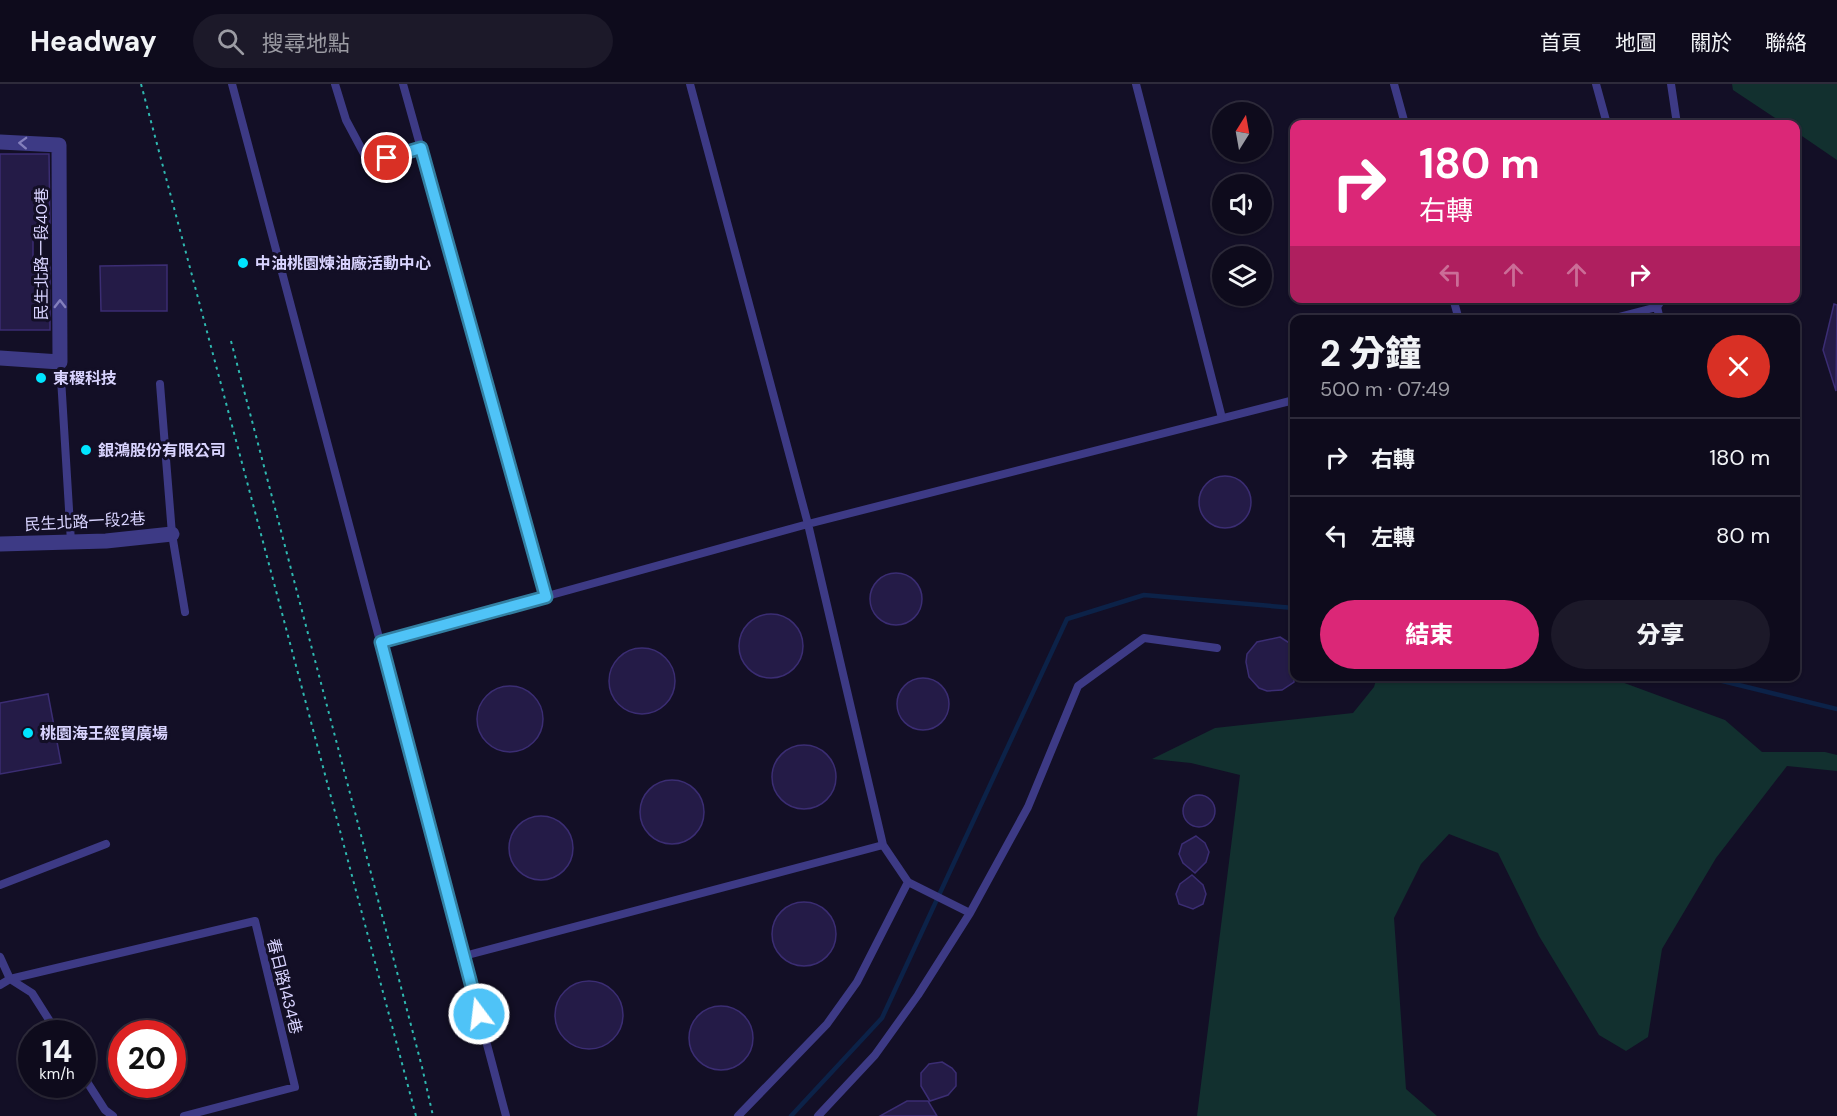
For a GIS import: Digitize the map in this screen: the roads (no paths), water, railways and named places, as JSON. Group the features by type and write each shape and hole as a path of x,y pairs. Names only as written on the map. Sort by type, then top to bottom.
{"street":[{"name":"民生北路一段40巷","path":"0,142 59,145 60,362 0,358"},
{"name":"民生北路一段2巷","path":"0,544 106,541 172,534"}],"lane":[{"path":"232,84 506,1116"},
{"path":"335,84 346,120 369,162 421,148"},
{"path":"403,84 546,597"},
{"path":"690,84 808,524 883,845 908,882 969,913"},
{"path":"1136,84 1222,418"},
{"path":"1394,84 1404,120"},
{"path":"1596,84 1606,120"},
{"path":"1671,84 1676,120"},
{"path":"1621,315 1656,303"},
{"path":"61,378 70,542"},
{"path":"160,384 172,534 185,612"},
{"path":"381,642 808,524 1290,401"},
{"path":"818,1116 874,1055 918,995 969,913 1028,807 1078,686 1144,638 1218,648"},
{"path":"0,885 106,844"},
{"path":"464,956 883,845"},
{"path":"738,1116 827,1024 857,982 908,882"},
{"name":"春日路1434巷","path":"0,986 10,979 255,921 295,1087 184,1116"},
{"path":"0,957 10,979 32,993 49,1020"},
{"path":"96,1096 105,1110 113,1116"}],"waterway":[{"path":"791,1116 882,1018 1067,619 1144,595 1290,608"},
{"path":"1722,681 1837,709"}],"place":[{"name":"中油桃園煉油廠活動中心","path":"243,263"},
{"name":"東稷科技","path":"41,378"},
{"name":"銀鴻股份有限公司","path":"86,450"},
{"name":"桃園海王經貿廣場","path":"28,733"}]}
